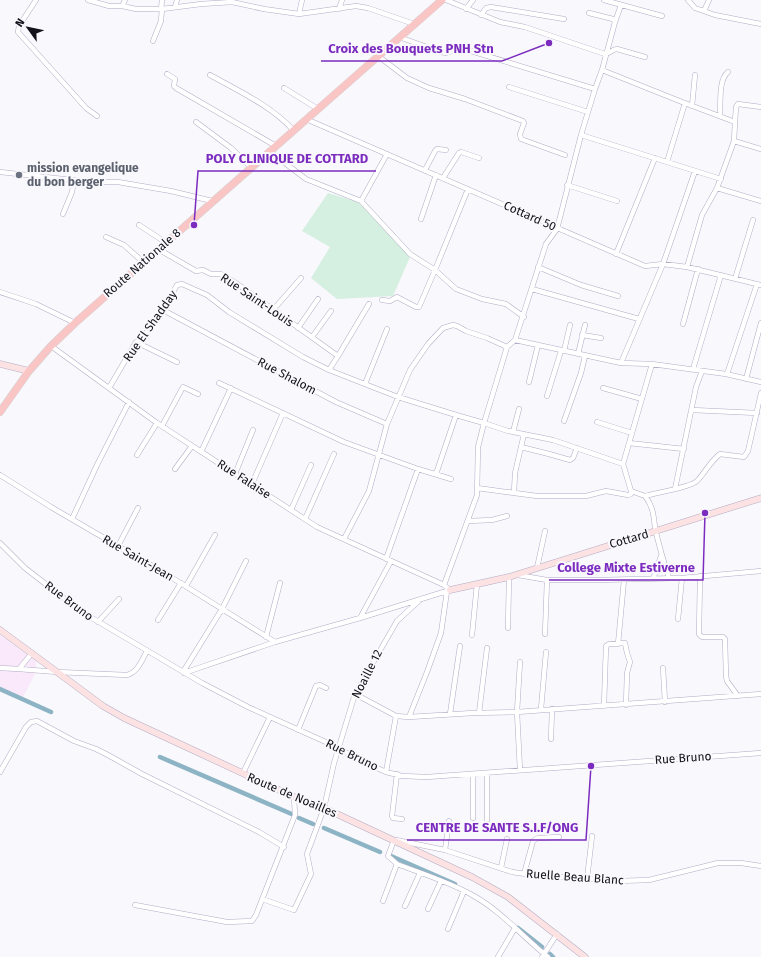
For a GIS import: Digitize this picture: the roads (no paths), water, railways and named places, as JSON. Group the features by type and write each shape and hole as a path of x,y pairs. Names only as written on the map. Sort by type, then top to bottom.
{"main road":[{"name":"Route Nationale 8","path":"0,412 29,371 75,322 442,0"}],"street":[{"path":"36,0 19,26 18,32 86,108 97,116"},
{"path":"88,0 109,6 122,6 136,9 162,9 227,1 264,9 299,14 356,6 368,8 414,24"},
{"path":"122,6 125,0"},
{"path":"153,41 161,21 162,0"},
{"path":"175,7 177,0"},
{"path":"299,14 302,0"},
{"path":"339,9 342,0"},
{"path":"446,0 500,22 525,27 607,54 616,49 625,50 645,57"},
{"path":"466,8 473,0"},
{"path":"604,0 662,16"},
{"path":"688,0 696,8 715,15 761,24"},
{"path":"704,11 709,0"},
{"path":"444,585 475,500 477,488 478,447 507,347 515,340 524,317 546,244 558,229 567,185 581,135 621,5"},
{"path":"481,15 486,8 492,7 564,19"},
{"path":"589,13 613,19 615,22"},
{"path":"399,37 446,53 461,48 595,89"},
{"path":"378,56 408,78 428,88 465,99 520,119 524,123 520,134 521,139 565,156"},
{"path":"602,70 735,122"},
{"path":"720,116 722,81 724,75 728,72"},
{"path":"167,74 176,79 174,84 176,88 276,146"},
{"path":"210,75 265,107 293,130"},
{"path":"692,106 695,75"},
{"path":"509,87 588,112"},
{"path":"284,88 318,109"},
{"path":"667,162 684,103"},
{"path":"687,266 702,215 721,179 734,141 736,107 738,104 761,107"},
{"name":"Cottard 50","path":"306,119 645,266 662,264 687,266 759,284"},
{"path":"196,122 231,148 251,167"},
{"path":"581,135 721,179"},
{"path":"734,141 761,149"},
{"path":"425,170 435,151 441,148 446,150"},
{"path":"269,151 306,179 361,201 410,254 436,270 456,289 506,304 524,317"},
{"path":"443,178 459,153 461,152 479,158"},
{"path":"361,201 387,154"},
{"path":"616,254 655,158"},
{"path":"621,363 662,264 695,171"},
{"path":"0,172 90,182 118,182 171,191 212,201"},
{"path":"421,219 436,175"},
{"path":"64,214 72,192 74,180"},
{"path":"567,185 617,201"},
{"path":"717,188 761,201"},
{"path":"382,300 390,301 396,297 419,307 436,270 468,189"},
{"path":"735,278 753,220"},
{"path":"139,225 165,242"},
{"path":"106,237 124,245 142,262"},
{"name":"Rue Saint-Louis","path":"158,248 196,271 203,270 211,274 221,274 338,356"},
{"path":"538,268 581,285 618,296"},
{"path":"683,324 698,269"},
{"path":"693,369 721,275"},
{"path":"273,310 301,278"},
{"name":"Rue El Shadday","path":"109,388 136,342 141,340 163,310 178,284 182,284 207,295 229,312 303,357 329,370"},
{"path":"727,374 759,284"},
{"path":"532,290 639,319"},
{"path":"0,292 36,304 75,322"},
{"path":"298,328 318,299"},
{"path":"369,304 329,370 398,397 513,432 553,440 624,464"},
{"name":"Rue Shalom","path":"163,310 336,402 387,424"},
{"path":"312,337 331,311"},
{"path":"746,379 761,323"},
{"path":"344,539 369,491 380,455 387,424 398,397 415,362 428,344 443,328 453,325 466,332 487,338 507,347"},
{"path":"547,396 563,351 570,325"},
{"path":"578,354 585,325"},
{"path":"365,384 387,329"},
{"path":"582,336 601,338"},
{"path":"515,340 621,363 652,364 693,369 727,374 761,382"},
{"path":"136,342 177,362"},
{"path":"529,382 538,345"},
{"name":"Rue Falaise","path":"51,346 157,423 317,527 444,585 448,590"},
{"path":"564,421 581,373 585,356"},
{"path":"0,364 29,371"},
{"path":"477,488 537,496 586,496 606,491 628,496 631,494 624,464 652,364"},
{"path":"676,489 696,387 702,371"},
{"path":"219,383 344,442 418,469 451,479"},
{"path":"162,426 182,387 198,394"},
{"path":"201,452 231,388"},
{"path":"603,388 642,399"},
{"path":"631,491 645,496 676,489 698,481 707,467 720,454 740,457 746,456 761,393"},
{"path":"72,519 97,464 129,402"},
{"path":"513,432 519,409"},
{"path":"692,410 757,413"},
{"path":"252,484 283,413"},
{"path":"436,474 456,415"},
{"path":"596,422 632,433"},
{"path":"137,455 157,423"},
{"path":"235,474 253,430"},
{"path":"514,493 515,473 524,434"},
{"path":"630,443 684,449"},
{"path":"175,469 192,446"},
{"path":"521,447 570,460 573,458 577,448"},
{"path":"306,519 334,454"},
{"path":"291,510 311,465"},
{"path":"360,618 389,560 418,469"},
{"name":"Rue Saint-Jean","path":"0,475 275,642"},
{"path":"645,496 654,510 656,532 669,578"},
{"name":"Cottard","path":"448,590 516,575 761,498"},
{"path":"118,546 138,508"},
{"path":"468,521 492,520 507,516"},
{"path":"538,568 545,531"},
{"path":"158,620 183,585 215,535"},
{"name":"Rue Bruno","path":"0,543 25,568 82,612 98,622 183,672 248,707 338,748 386,772 402,776 427,777 761,753"},
{"path":"653,579 662,556"},
{"path":"183,672 222,609 246,561"},
{"path":"516,575 547,580 624,580 682,578 761,571"},
{"path":"700,576 699,634 702,637 723,637 726,639 727,681 738,696"},
{"path":"508,628 509,577"},
{"path":"678,619 682,578"},
{"path":"544,634 547,580"},
{"path":"618,644 624,580"},
{"path":"266,637 280,583"},
{"path":"472,635 477,584"},
{"path":"183,672 275,642 360,618 448,590 441,633 427,672 408,717"},
{"path":"98,622 119,599"},
{"name":"Noaille 12","path":"262,899 294,910 311,874 307,854 324,808 329,780 355,694 397,621 421,599"},
{"name":"Route de Noailles","path":"0,630 103,706 124,718 294,798 324,808 472,877 508,897 586,957"},
{"path":"604,706 606,646 609,644 626,643 627,653 630,660 627,673 626,705"},
{"path":"450,714 460,646"},
{"path":"479,713 487,648"},
{"path":"0,668 128,675 133,673 138,668 147,651"},
{"path":"541,710 546,652"},
{"path":"19,669 32,653"},
{"path":"520,662 517,712 520,770"},
{"path":"663,668 665,702"},
{"path":"298,730 316,686 320,685 326,688"},
{"path":"355,694 396,716 408,717 626,705 761,694"},
{"path":"550,739 552,709"},
{"path":"386,772 396,716"},
{"path":"243,773 270,717"},
{"path":"0,772 26,726 31,722 37,721 74,741 96,748 142,774 259,832 284,847"},
{"path":"487,773 487,820"},
{"path":"397,774 392,816 393,818 402,819"},
{"path":"473,774 473,818"},
{"path":"135,905 227,922 252,921 256,915 284,847 295,816 294,798"},
{"path":"445,850 450,821"},
{"path":"587,879 592,836"},
{"path":"524,874 534,841 538,838 559,837"},
{"path":"393,839 388,856 397,864 464,891 487,905 515,928 545,956 557,934"},
{"name":"Ruelle Beau Blanc","path":"393,839 445,850 500,868 524,874 587,879 618,881 648,880 718,864 741,863 761,866"},
{"path":"500,868 507,839"},
{"path":"383,901 397,864"},
{"path":"405,906 420,873"},
{"path":"428,909 441,881"},
{"path":"448,929 464,891"},
{"path":"498,957 515,928"}],"waterway":[{"path":"0,689 51,712"},
{"path":"160,757 294,815"},
{"path":"299,818 313,824"},
{"path":"324,828 380,852"},
{"path":"391,856 455,884"},
{"path":"518,928 542,947"},
{"path":"550,954 553,957"}],"place":[{"name":"Croix des Bouquets PNH Stn","path":"549,43"},
{"name":"mission evangelique du bon berger","path":"19,175"},
{"name":"POLY CLINIQUE DE COTTARD","path":"194,225"},
{"name":"College Mixte Estiverne","path":"705,513"},
{"name":"CENTRE DE SANTE S.I.F/ONG","path":"591,766"}]}
